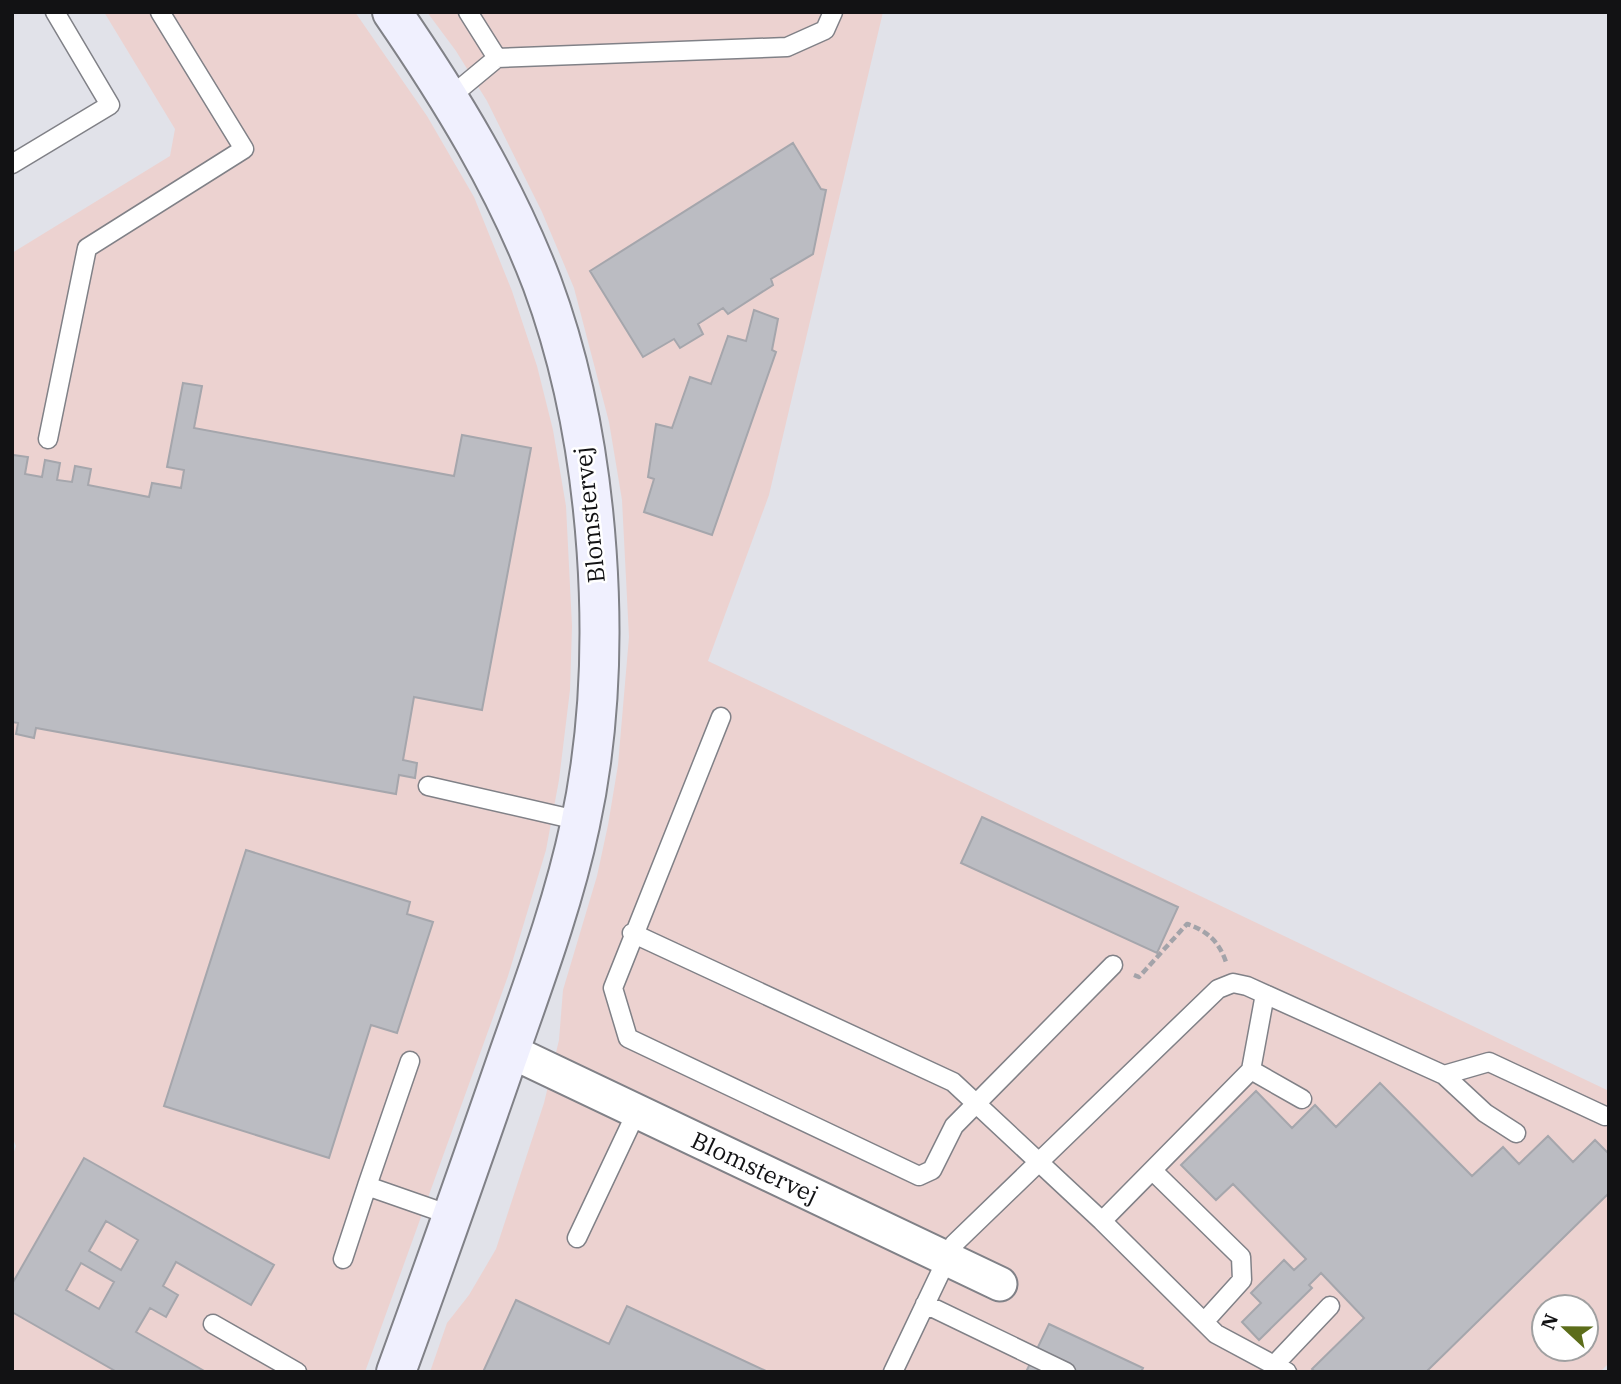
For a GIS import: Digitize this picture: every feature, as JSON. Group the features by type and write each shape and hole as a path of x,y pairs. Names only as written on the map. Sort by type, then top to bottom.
{"street":[{"name":"Blomstervej","path":"393,12 450,97 498,183 542,285 579,422 592,501 599,623 598,691 581,821 538,972 396,1372"},
{"name":"Blomstervej","path":"510,1051 1000,1284"}],"lane":[{"path":"12,164 110,105 55,12"},
{"path":"48,439 87,248 244,149 160,12"},
{"path":"468,12 497,58"},
{"path":"450,97 497,58 787,47 825,30 833,12"},
{"path":"721,717 632,933 613,988 628,1038 919,1176 932,1170 954,1126 1113,965"},
{"path":"428,786 581,821"},
{"path":"632,933 953,1082 977,1101 1102,1221 1216,1335 1280,1368 1330,1306"},
{"path":"893,1372 954,1244 1218,989 1233,983 1265,994 1444,1074 1485,1113 1516,1133"},
{"path":"1102,1221 1251,1070 1265,994"},
{"path":"343,1259 410,1061"},
{"path":"1444,1074 1489,1062 1605,1116"},
{"path":"1251,1070 1302,1099"},
{"path":"577,1238 637,1111"},
{"path":"1153,1171 1241,1257 1242,1280 1204,1322"},
{"path":"367,1186 453,1216"},
{"path":"925,1304 1066,1372"},
{"path":"213,1324 297,1372"}],"path":[{"path":"1113,965 1139,977 1187,924 1202,929 1220,945"}],"shaded area":[{"path":"104,12 355,12 427,116 474,197 512,291 537,366 553,430 566,506 572,626 570,690 559,780 546,850 508,976 365,1372 12,1372 12,1157 16,1146 12,1137 12,253 170,156 175,129"},
{"path":"427,12 883,12 769,495 708,661 1609,1091 1609,1363 1600,1372 430,1372 447,1323 469,1295 496,1249 544,1103 559,1040 563,990 597,876 608,825 618,765 629,637 622,500 609,422 574,288 542,212 487,101 456,51"}],"building":[{"path":"793,143 821,189 826,190 813,254 771,279 773,285 728,314 723,308 698,324 703,334 680,348 674,339 643,357 590,271"},
{"path":"754,310 778,319 772,350 776,352 712,535 644,512 654,479 648,477 656,424 672,428 690,377 711,384 728,336 746,341"},
{"path":"183,383 202,386 194,428 454,476 462,435 531,448 482,710 414,697 403,760 417,763 415,778 399,775 396,794 36,728 34,738 16,734 18,723 12,722 13,455 28,457 25,474 42,477 45,460 60,463 57,480 72,482 75,466 91,469 88,485 149,497 152,483 181,488 184,470 167,467"},
{"path":"982,817 1178,907 1157,953 961,863"},
{"path":"246,850 410,902 407,914 433,922 397,1033 371,1025 329,1158 164,1106"},
{"path":"1380,1083 1472,1176 1503,1147 1519,1164 1548,1136 1573,1162 1595,1140 1609,1154 1609,1193 1426,1372 1315,1372 1312,1369 1364,1318 1321,1273 1309,1285 1312,1288 1259,1340 1242,1322 1261,1303 1251,1293 1284,1260 1294,1270 1306,1259 1233,1184 1216,1200 1181,1165 1256,1091 1292,1128 1315,1105 1336,1127"},
{"path":"84,1158 274,1265 251,1305 176,1262 163,1286 178,1295 166,1317 150,1308 136,1332 206,1372 117,1372 12,1312 12,1284","holes":["106,1221 138,1240 121,1270 89,1251","81,1263 114,1282 99,1309 66,1290"]},
{"path":"516,1300 609,1344 627,1306 768,1372 483,1372"},
{"path":"1049,1324 1143,1368 1141,1372 1026,1372"}]}
